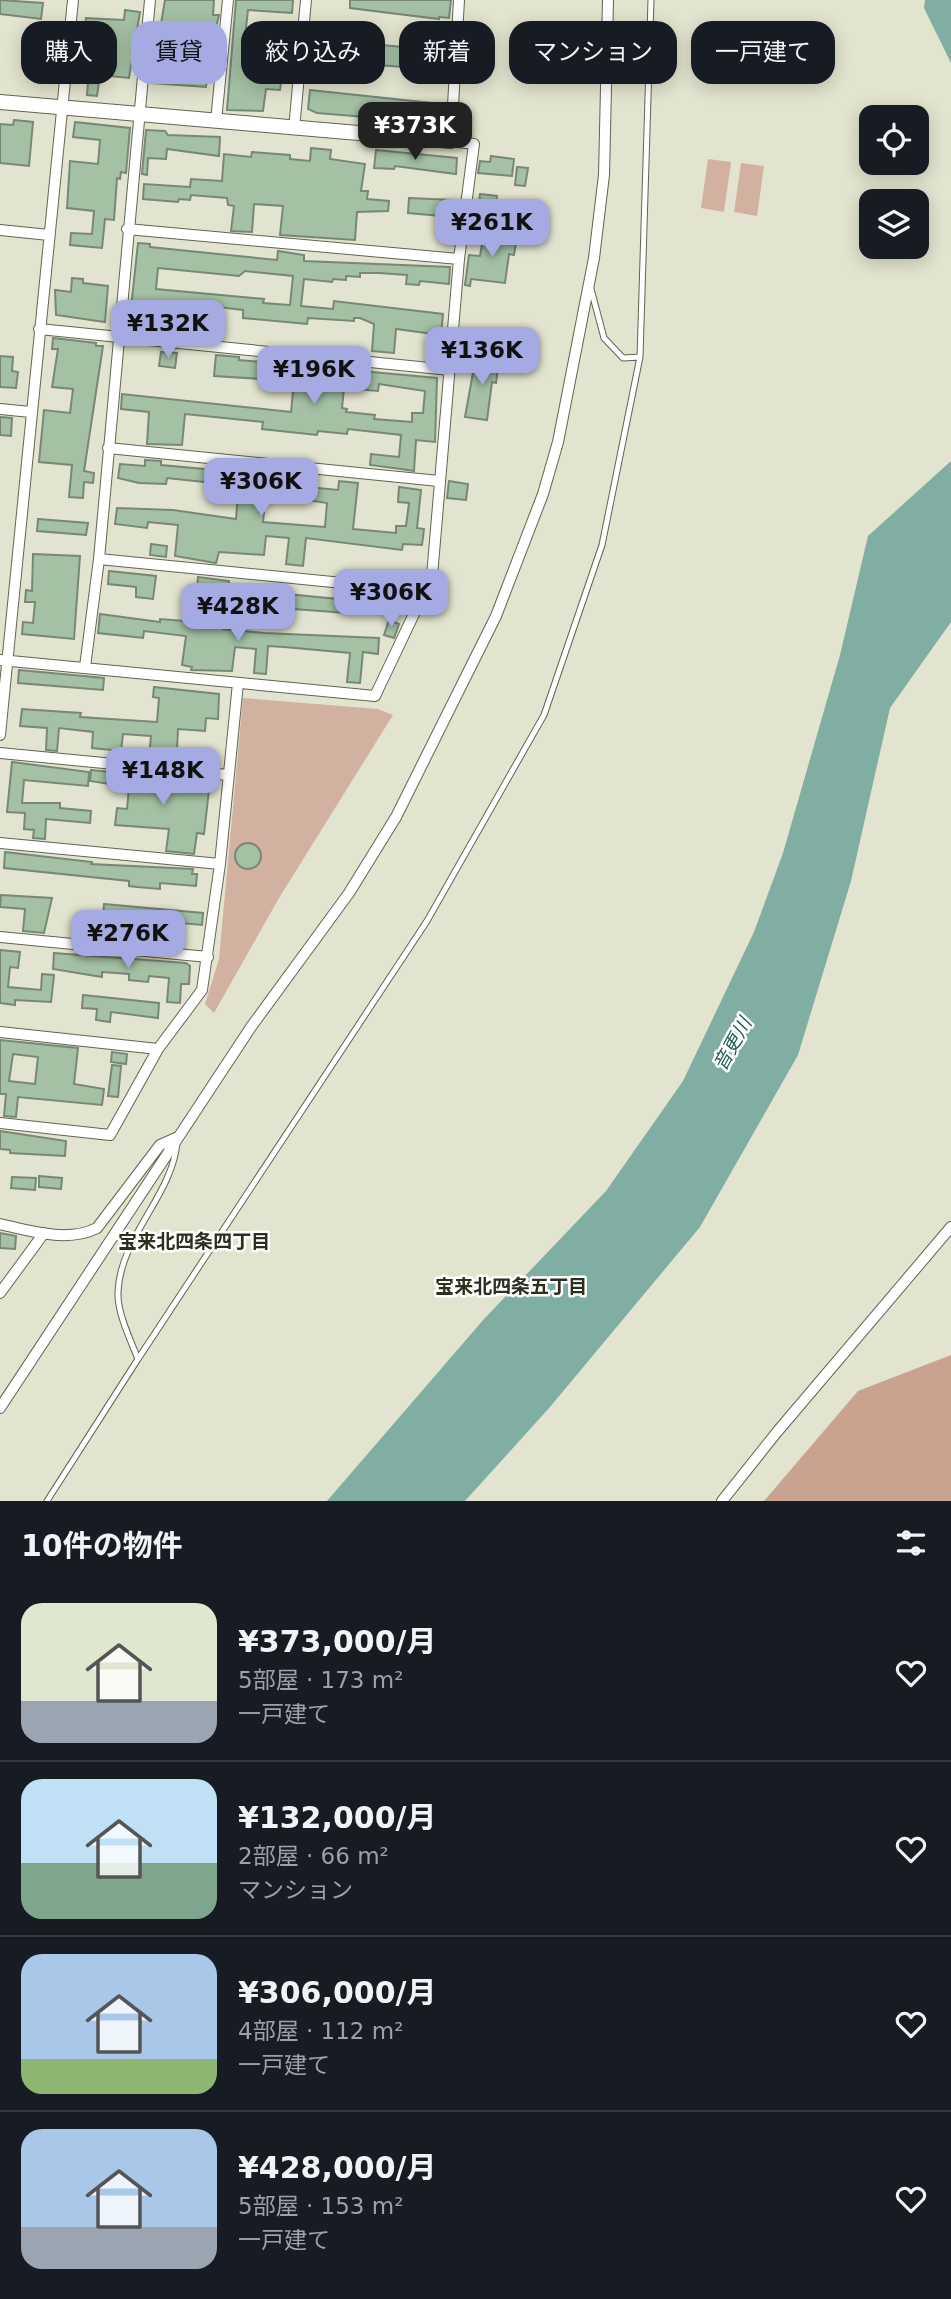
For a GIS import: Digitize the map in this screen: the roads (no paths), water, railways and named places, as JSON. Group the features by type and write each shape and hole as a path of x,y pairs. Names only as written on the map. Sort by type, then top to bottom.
{"street":[{"path":"0,735 4,660 73,0"},
{"path":"85,667 99,559 117,337 150,0"},
{"path":"216,121 228,0"},
{"path":"294,129 306,0"},
{"path":"452,141 458,0"},
{"path":"0,1408 251,1027 349,893 396,817 474,664 515,571 543,494 558,442 589,283 604,175 608,0"},
{"path":"0,102 474,144 459,259 432,576 375,696 4,660"},
{"path":"127,229 459,259"},
{"path":"0,230 49,235"},
{"path":"39,329 450,370"},
{"path":"0,409 31,412"},
{"path":"108,447 439,481"},
{"path":"99,559 424,591"},
{"path":"0,1123 110,1135 158,1049 202,990 220,864 239,683"},
{"path":"0,753 228,775"},
{"path":"0,843 220,864"},
{"path":"0,937 208,957"},
{"path":"0,1032 158,1049"},
{"path":"0,1224 44,1233 85,1234 97,1228 160,1145 178,1137"},
{"path":"722,1501 951,1227"},
{"path":"0,1293 44,1233"}],"lane":[{"path":"47,1501 427,921 544,715 602,545 640,356 651,0"},
{"path":"589,283 604,338 623,358 640,356"},
{"path":"138,1359 117,1294 129,1252 175,1163 178,1137"}],"water":[{"path":"925,0 951,0 951,63 924,8"},
{"name":"音更川","path":"951,461 951,622 890,708 851,881 798,1055 700,1227 550,1407 465,1501 327,1501 484,1319 606,1191 683,1081 754,932 783,853 840,655 868,536"}],"district":[{"name":"宝来北四条四丁目","path":"194,1241"},
{"name":"宝来北四条五丁目","path":"511,1286"}]}
